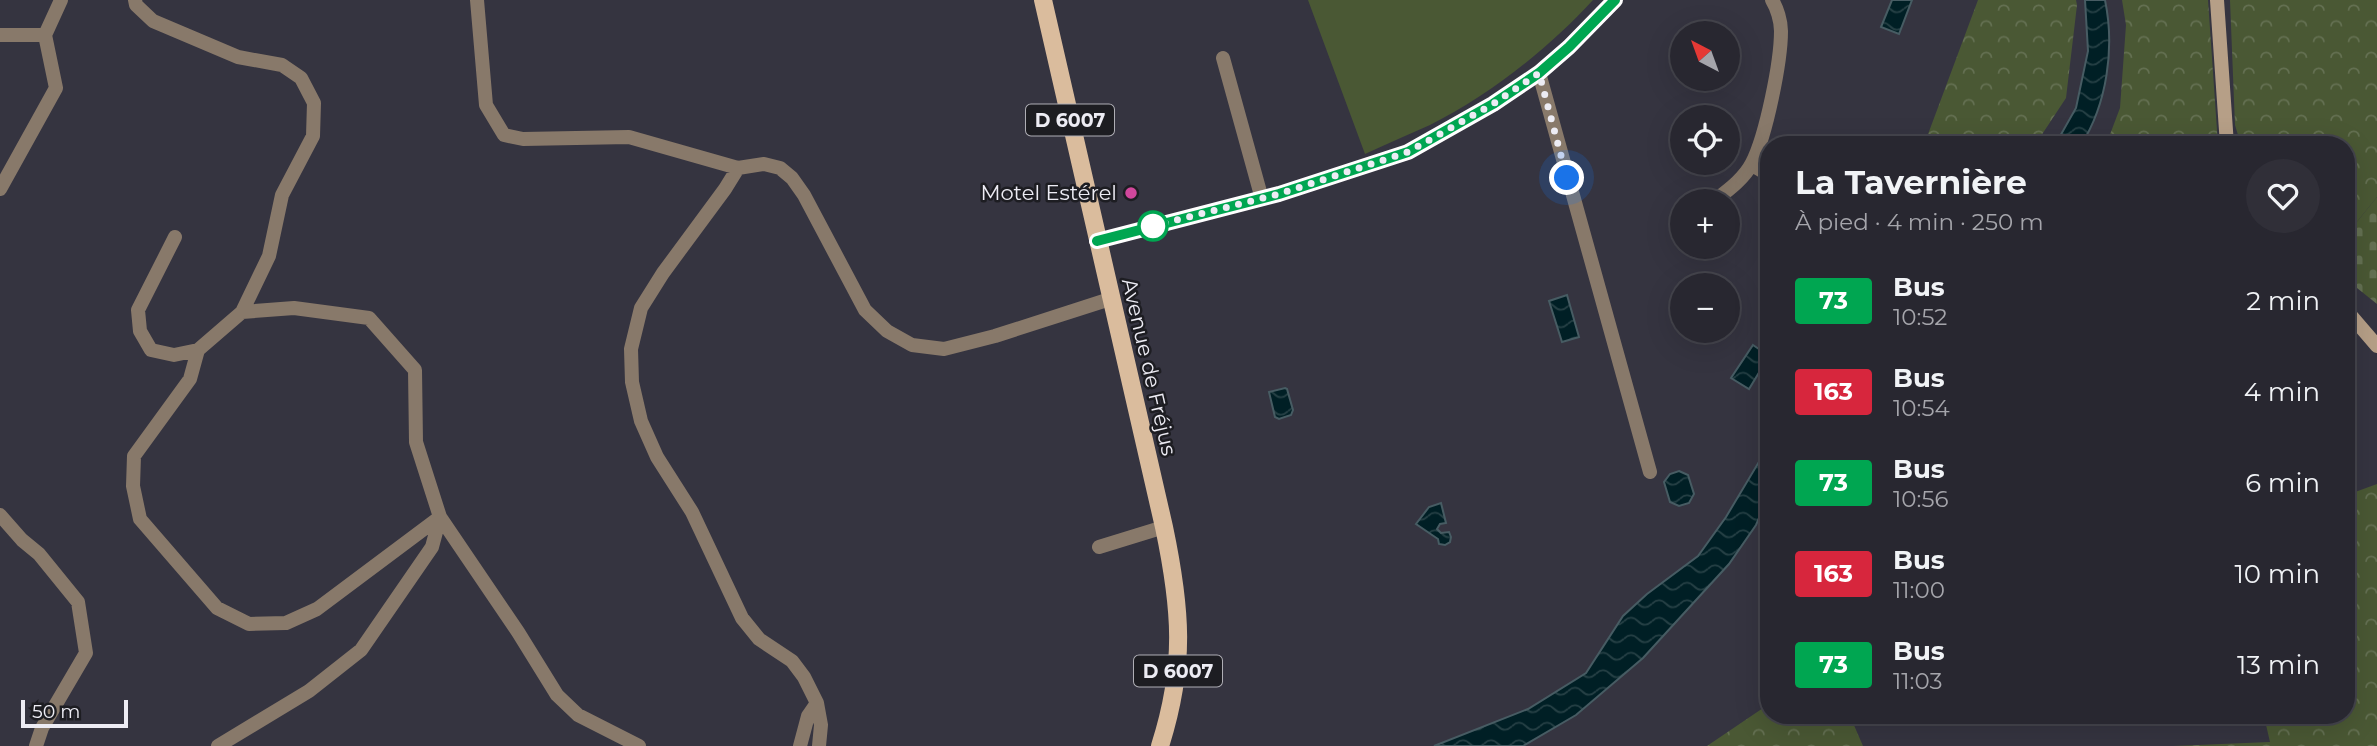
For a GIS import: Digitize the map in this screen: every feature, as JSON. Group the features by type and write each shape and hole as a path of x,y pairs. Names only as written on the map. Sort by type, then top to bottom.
{"main road":[{"name":"Avenue de Fréjus","path":"1043,0 1177,594 1179,665 1160,746"},
{"path":"2217,0 2226,136"},
{"path":"2355,320 2377,346"}],"street":[{"path":"0,189 56,88 45,34 61,0"},
{"path":"135,0 136,5 153,21 238,57 282,65 301,78 314,103 313,136 282,195 270,256 242,312 198,350 174,355 151,350 141,331 138,310 175,237"},
{"path":"477,0 486,105 504,135 523,139 629,137 738,168 764,164 780,168 792,178 865,310 887,331 912,345 944,349 995,336 1110,299"},
{"path":"1097,241 1262,198 1408,152 1493,104 1539,73 1615,0"},
{"path":"1762,136 1767,120 1782,28 1772,0"},
{"path":"0,35 45,34"},
{"path":"1223,58 1262,198"},
{"path":"1539,73 1650,472"},
{"path":"1729,189 1752,165 1760,141"},
{"path":"1752,165 1760,170"},
{"path":"738,168 642,308 631,349 632,382 640,421 657,457 692,512 742,618 759,639 792,661 804,677 817,703 821,725 819,746"},
{"path":"242,312 295,307 369,318 415,370 416,442 440,517 511,621 557,695 578,715 639,746"},
{"path":"198,350 190,379 134,457 133,486 140,519 217,608 249,624 286,623 317,609 440,517"},
{"path":"0,515 22,540 39,554 78,602 84,640 86,653 42,728 36,746"},
{"path":"218,746 309,691 361,650 432,547 440,517"},
{"path":"1099,547 1164,527"},
{"path":"800,746 808,716 817,703"}],"green space":[{"path":"1308,0 1593,0 1538,53 1474,100 1430,125 1365,154"},
{"path":"1978,0 2076,0 2066,98 2041,136 1927,136"},
{"path":"2122,0 2208,0 2217,136 2109,136 2120,108 2126,25"},
{"path":"2230,0 2377,0 2377,197 2355,224 2355,136 2238,136 2235,125"},
{"path":"2377,197 2377,304 2355,286 2355,224"},
{"path":"2377,484 2377,746 2173,746 2270,742 2266,724 2355,724 2355,492"},
{"path":"1760,710 1760,724 1853,724 1863,746 1707,746"}],"water":[{"path":"1892,0 1912,0 1899,34 1881,27"},
{"path":"2085,0 2105,0 2109,56 2103,94 2086,136 2060,136 2076,108 2088,51"},
{"path":"1567,295 1579,337 1562,342 1549,301"},
{"path":"1753,345 1760,350 1760,371 1749,389 1731,378"},
{"path":"1285,388 1293,410 1291,415 1279,419 1275,417 1269,392"},
{"path":"1760,460 1760,516 1756,525 1729,564 1643,658 1576,715 1523,746 1434,746 1528,709 1586,673 1623,616 1647,594 1698,556 1726,517"},
{"path":"1679,471 1688,475 1694,494 1689,503 1679,506 1670,502 1664,482 1670,474"},
{"path":"1441,503 1446,523 1440,524 1437,529 1441,533 1449,532 1451,537 1450,542 1445,545 1439,544 1438,539 1416,524 1429,507"}],"bus line":[{"name":"73","path":"1097,241 1279,194 1408,152 1493,104 1539,73 1615,0"}],"place":[{"name":"Motel Estérel","path":"1131,193"}],"route":[{"path":"1153,226 1279,194 1408,152 1493,104 1539,73 1567,178"}]}
